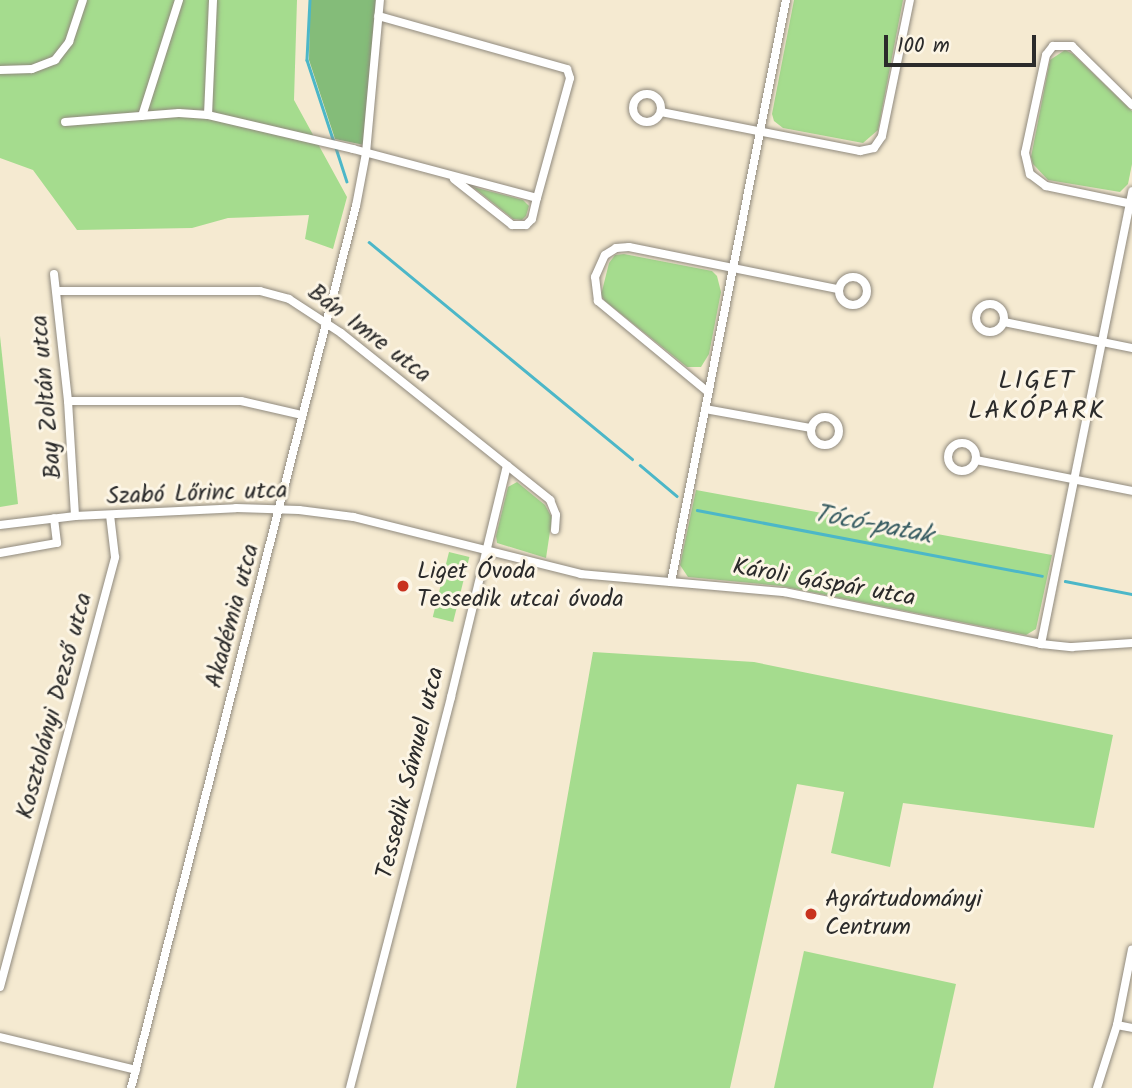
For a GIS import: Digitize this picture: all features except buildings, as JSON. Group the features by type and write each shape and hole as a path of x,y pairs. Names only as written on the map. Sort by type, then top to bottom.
{"street":[{"path":"0,71 32,69 55,60 69,42 83,0"},
{"path":"142,116 179,0"},
{"path":"208,115 213,0"},
{"name":"Akadémia utca","path":"131,1088 281,509 302,415 328,323 366,153 380,0"},
{"path":"671,582 786,0"},
{"path":"661,112 860,151 874,148 882,136 910,0"},
{"path":"378,16 567,69 570,78 532,219 526,225 512,225 449,175"},
{"path":"1131,203 1046,186 1030,174 1026,153 1046,55 1053,46 1072,46 1132,105"},
{"path":"65,122 142,116 208,115 537,198"},
{"path":"1041,644 1132,191"},
{"path":"708,392 608,312 598,301 595,278 605,255 616,248 629,247 838,289"},
{"name":"Bay Zoltán utca","path":"54,274 68,401 75,516"},
{"name":"Bán Imre utca","path":"57,291 260,291 289,299 328,323 550,500 556,515 555,530"},
{"path":"1004,322 1132,348"},
{"path":"68,401 241,401 302,415"},
{"path":"705,409 811,428"},
{"path":"976,460 1132,491"},
{"name":"Tessedik Sámuel utca","path":"350,1088 507,466"},
{"name":"Szabó Lőrinc utca","path":"0,525 75,516 281,509 354,517 598,576"},
{"name":"Kosztolányi Dezső utca","path":"0,987 115,557 110,515"},
{"path":"0,552 57,543 54,518"},
{"name":"Károli Gáspár utca","path":"598,576 784,592 1041,644 1072,647 1132,643"},
{"path":"1097,1088 1117,1025 1132,948"},
{"path":"1117,1025 1132,1028"},
{"path":"0,1037 136,1070"}],"green space":[{"path":"0,0 297,0 294,100 347,197 333,249 305,239 309,215 228,218 192,228 77,230 33,170 0,158"},
{"path":"310,0 378,0 364,145 335,139 309,60"},
{"path":"794,0 903,0 878,130 863,143 783,128 774,121 772,114"},
{"path":"1065,50 1073,54 1132,111 1132,164 1128,184 1120,192 1048,180 1033,164 1031,157 1050,60"},
{"path":"473,187 523,200 529,206 526,216 522,220 513,219"},
{"path":"624,254 712,271 717,276 721,292 709,354 701,367 687,367 605,301 601,295 609,263 615,255"},
{"path":"0,336 18,504 0,507"},
{"path":"517,482 545,505 552,518 546,558 497,543 496,536 508,487"},
{"path":"696,490 1052,555 1036,629 1026,635 781,586 688,577 680,565"},
{"path":"449,552 469,557 453,622 433,617"},
{"name":"Agrártudományi Centrum","path":"593,652 754,662 1113,735 1094,828 903,803 890,867 831,853 844,792 797,784 730,1088 516,1088"},
{"path":"804,951 956,984 933,1088 774,1088"}],"waterway":[{"name":"Tócó-patak","path":"310,0 307,60 334,142"},
{"name":"Tócó-patak","path":"336,148 347,181"},
{"name":"Tócó-patak","path":"369,242 632,459"},
{"name":"Tócó-patak","path":"640,465 677,496"},
{"name":"Tócó-patak","path":"697,510 1042,576"},
{"name":"Tócó-patak","path":"1065,581 1132,594"}],"place":[{"name":"Liget Óvoda Tessedik utcai óvoda","path":"403,586"},
{"name":"Agrártudományi Centrum","path":"811,914"}],"district":[{"name":"LIGET LAKÓPARK","path":"1037,397"}]}
